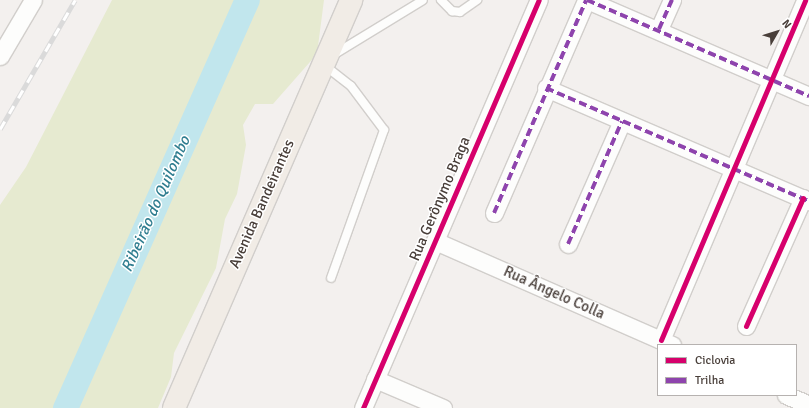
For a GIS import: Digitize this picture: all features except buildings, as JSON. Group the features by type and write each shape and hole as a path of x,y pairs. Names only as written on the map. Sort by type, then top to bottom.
{"main road":[{"name":"Avenida Bandeirantes","path":"174,408 351,0"}],"street":[{"path":"0,56 33,0"},
{"name":"Rua Gerônymo Braga","path":"363,408 539,0"},
{"path":"494,213 546,88 587,0 659,29 770,80 809,96"},
{"path":"659,29 672,0"},
{"path":"666,342 733,169 805,0"},
{"path":"546,88 806,200 746,326"},
{"path":"568,244 622,121"},
{"name":"Rua Ângelo Colla","path":"435,240 666,342"},
{"path":"375,379 443,408"},
{"path":"788,396 809,405"}],"lane":[{"path":"331,278 384,130 351,86 324,62 423,0"},
{"path":"441,0 452,11 460,12 477,0"}],"green space":[{"path":"112,0 324,0 317,54 273,104 255,104 243,125 246,145 237,194 225,219 216,268 174,353 171,377 158,408 0,408 0,205 26,167"}],"waterway":[{"name":"Ribeirão do Quilombo","path":"65,408 247,0"}],"railway":[{"path":"0,129 75,0"}],"marked path":[{"path":"494,213 586,0"},
{"path":"587,0 809,96"},
{"path":"659,29 672,0"},
{"path":"546,88 809,201"},
{"path":"568,244 622,121"}],"cycle path":[{"path":"363,408 539,0"},
{"path":"661,340 805,0"},
{"path":"746,326 803,198"}]}
